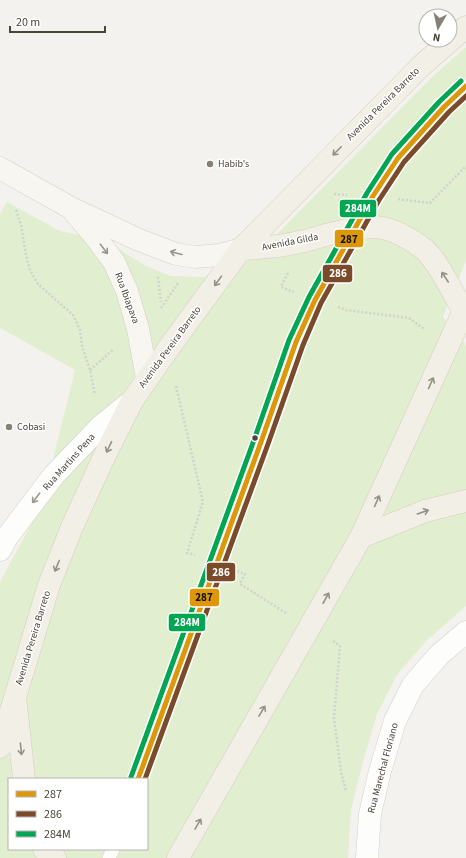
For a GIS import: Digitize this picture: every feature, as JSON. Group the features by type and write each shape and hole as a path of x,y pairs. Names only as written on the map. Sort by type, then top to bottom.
{"main road":[{"name":"Avenida Pereira Barreto","path":"0,747 49,585 66,542 103,459 132,401 147,378 241,249 421,66 466,26"},
{"name":"Rua Ibiapava","path":"0,168 71,208 139,240 176,254 196,257 219,255 241,249"},
{"name":"Rua Ibiapava","path":"71,208 114,262 127,291 138,329 147,378"},
{"name":"Avenida Gilda","path":"241,249 270,247 304,241 354,229 377,227 394,231 424,250 437,265 465,310"},
{"path":"178,858 361,537 465,310"},
{"path":"361,537 425,511 466,501"},
{"path":"15,696 24,778"},
{"path":"45,850 47,854 55,858"}],"street":[{"name":"Rua Martins Pena","path":"0,550 7,537 54,475 100,427 132,401"},
{"name":"Rua Marechal Floriano","path":"367,858 370,814 380,770 395,721 413,685 439,655 466,632"}],"lane":[{"path":"138,778 296,342 315,300 373,196 398,158 444,107 466,86"}],"path":[{"path":"28,183 15,206 21,225 30,270 38,284 74,315 80,330 82,346 90,370 100,427"},
{"path":"154,246 168,349 203,502 187,552 245,574 240,584 340,646 334,718 341,772 351,810 370,814"}],"green space":[{"path":"466,47 466,261 443,317 466,345 466,606 426,641 397,675 377,714 351,810 348,858 0,858 0,582 42,504 75,370 0,328 0,214 7,202 60,231 104,240 146,266 171,276 204,277 245,263 278,233 432,77"}],"transit line":[{"name":"284M","path":"131,777 289,340 309,297 367,193 392,154 439,102 461,81"},
{"name":"287","path":"138,778 296,342 315,300 373,196 398,158 444,107 466,86"},
{"name":"286","path":"145,778 303,345 321,303 379,200 404,162 449,112 466,96"}],"place":[{"name":"Habib's","path":"210,164"},
{"name":"Cobasi","path":"9,427"}]}
